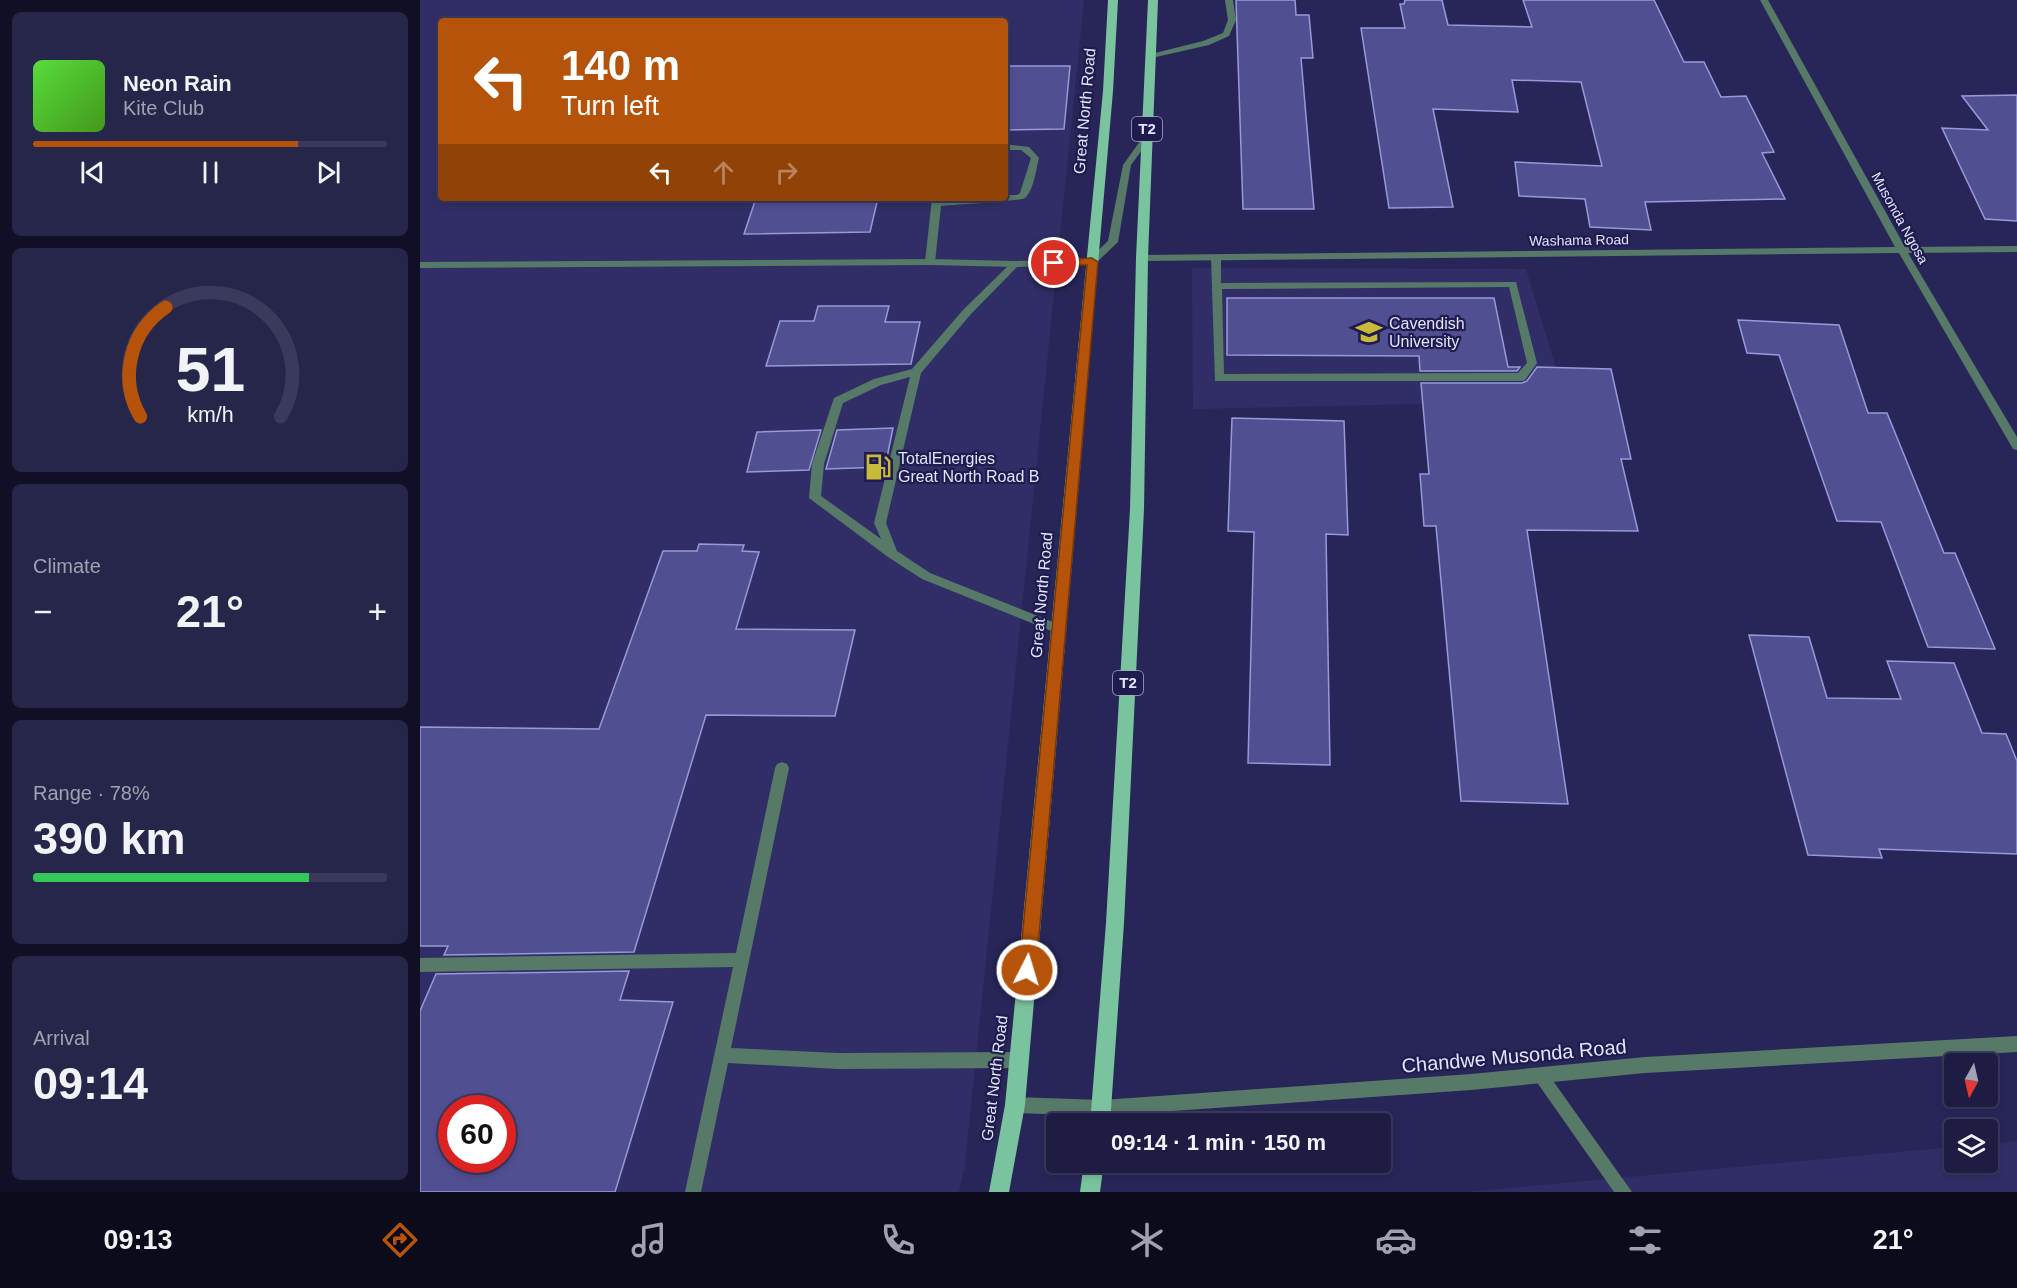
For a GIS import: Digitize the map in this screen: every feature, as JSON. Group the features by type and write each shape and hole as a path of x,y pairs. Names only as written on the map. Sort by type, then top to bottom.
{"main road":[{"name":"Great North Road","path":"999,1192 1015,1105 1108,91 1113,0"},
{"name":"T2","path":"1101,1113 1115,923 1137,509 1142,258 1153,0"},
{"path":"1090,1192 1093,1173"}],"street":[{"path":"1150,57 1206,43 1226,34 1232,20 1229,0"},
{"name":"Musonda Ngosa","path":"1764,0 1901,249 2017,446"},
{"path":"420,265 1092,262 1113,242 1127,165 1146,139"},
{"path":"1008,147 1024,147 1035,158 1024,193 1020,198 1008,198"},
{"path":"930,262 937,201"},
{"name":"Washama Road","path":"1142,258 2017,249"},
{"path":"1216,257 1216,286 1219,378 1521,377 1532,363 1513,284 1216,286"},
{"path":"892,554 880,523 916,372 967,312 1015,264"},
{"path":"916,372 878,382 838,401 818,464 815,498 926,576 1059,629"},
{"path":"693,1192 782,768"},
{"path":"420,965 741,960"},
{"name":"Chandwe Musonda Road","path":"1135,1113 1645,1065 2017,1044"},
{"path":"722,1055 838,1061 1019,1060"},
{"path":"1541,1076 1624,1192"},
{"name":"Chandwe Musonda Road","path":"1015,1105 1078,1113"}],"shaded area":[{"path":"420,0 1084,0 965,1164 959,1192 420,1192"},
{"name":"Cavendish University","path":"1192,268 1526,269 1566,401 1193,409"},
{"path":"2017,1141 2017,1192 1467,1192 1944,1148 1944,1173 1998,1173 1998,1143"}],"building":[{"path":"1236,0 1295,0 1296,15 1309,15 1313,58 1301,58 1314,209 1243,209"},
{"path":"1405,0 1442,0 1448,25 1532,27 1523,0 1654,0 1684,62 1704,62 1721,97 1746,96 1774,152 1762,153 1785,199 1645,202 1651,230 1590,227 1585,199 1519,196 1515,162 1602,166 1581,82 1512,80 1518,112 1433,109 1453,207 1389,208 1361,28 1405,28 1400,4 1404,4"},
{"path":"1008,66 1070,66 1064,129 1008,130"},
{"path":"2017,95 2017,221 1985,219 1942,128 1988,130 1962,96"},
{"path":"755,201 877,201 870,232 744,234"},
{"path":"1227,298 1494,298 1508,367 1520,367 1517,371 1420,371 1419,356 1227,355"},
{"path":"818,306 889,306 885,322 920,322 911,364 766,366 780,321 814,321"},
{"path":"1738,320 1839,325 1868,413 1887,413 1944,553 1955,553 1995,649 1928,647 1881,522 1837,521 1779,355 1747,353"},
{"path":"1537,367 1611,369 1631,459 1621,459 1638,531 1527,530 1568,804 1461,801 1436,526 1424,526 1420,474 1429,474 1421,383 1522,383 1527,381"},
{"path":"1232,418 1344,421 1348,535 1326,534 1330,765 1248,763 1254,532 1228,531"},
{"path":"893,428 885,467 826,469 837,430"},
{"path":"821,430 809,470 747,472 757,432"},
{"path":"699,544 744,545 742,551 759,552 736,629 855,630 835,716 706,715 634,952 444,955 448,946 420,946 420,727 599,729 663,551 697,551"},
{"path":"1749,635 1809,637 1827,698 1901,699 1887,661 1954,663 1982,733 2006,734 2017,761 2017,854 1879,849 1882,858 1808,855"},
{"path":"629,971 620,1000 673,1002 615,1192 420,1192 420,1011 436,974"}],"place":[{"name":"Cavendish University","path":"1369,332"},
{"name":"TotalEnergies Great North Road B","path":"878,467"}],"route":[{"path":"1027,970 1092,262 1054,263"}]}
